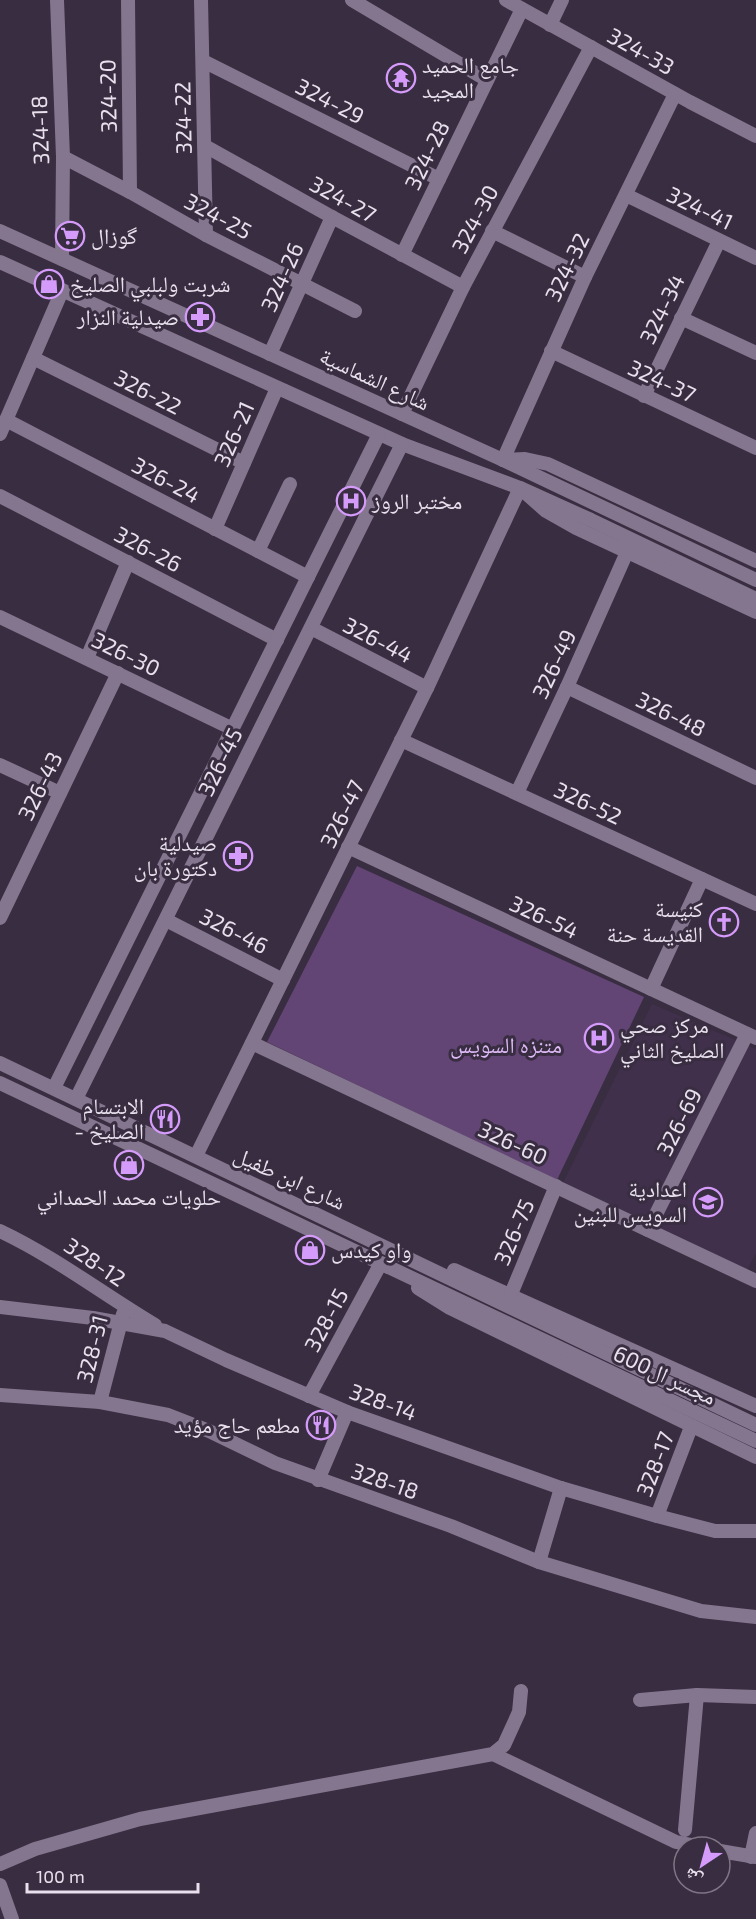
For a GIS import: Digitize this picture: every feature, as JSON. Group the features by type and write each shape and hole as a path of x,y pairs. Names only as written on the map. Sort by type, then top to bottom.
{"street":[{"name":"324-18","path":"57,0 63,157 62,259"},
{"name":"324-20","path":"128,0 130,192"},
{"name":"324-22","path":"201,0 206,235"},
{"path":"352,0 487,80"},
{"name":"324-33","path":"506,0 675,94 756,136"},
{"path":"550,25 562,0"},
{"name":"324-28","path":"402,255 522,9"},
{"name":"324-30","path":"402,414 463,287 591,47"},
{"name":"324-29","path":"203,62 439,179"},
{"name":"324-32","path":"503,460 585,277 675,94"},
{"name":"324-27","path":"205,146 463,287"},
{"name":"324-25","path":"63,157 206,235 355,311"},
{"name":"324-41","path":"626,195 756,258"},
{"name":"324-26","path":"270,354 332,217"},
{"name":"شارع الشماسية","path":"0,231 503,460 756,580"},
{"path":"492,231 585,277"},
{"name":"324-34","path":"644,396 719,241"},
{"path":"1,265 402,444 520,488 756,599"},
{"path":"0,434 62,291"},
{"path":"681,318 756,353"},
{"name":"324-37","path":"551,351 756,448"},
{"name":"326-22","path":"33,358 244,463"},
{"name":"326-21","path":"215,530 277,388"},
{"name":"326-24","path":"6,420 308,577"},
{"name":"326-45","path":"54,1088 379,434"},
{"name":"326-45","path":"76,1099 402,444"},
{"path":"503,460 525,459 548,464 756,561"},
{"path":"258,550 290,484"},
{"path":"520,488 546,511 561,520 756,612"},
{"name":"326-47","path":"196,1156 402,740 520,488"},
{"name":"326-26","path":"0,496 277,640"},
{"name":"326-49","path":"517,793 627,552"},
{"path":"87,658 128,562"},
{"name":"326-30","path":"0,617 233,729"},
{"name":"326-44","path":"310,628 427,688"},
{"name":"326-43","path":"1,912 118,673"},
{"name":"326-48","path":"567,687 756,778"},
{"name":"326-52","path":"402,740 756,904"},
{"path":"0,765 60,793"},
{"name":"326-54","path":"348,847 752,1036"},
{"path":"651,989 702,879"},
{"name":"326-46","path":"166,920 283,980"},
{"name":"326-69","path":"648,1230 752,1036"},
{"name":"326-60","path":"252,1043 648,1230 754,1275"},
{"name":"شارع ابن طفيل","path":"0,1063 562,1332"},
{"path":"63,1069 73,1078 86,1080"},
{"name":"شارع ابن طفيل","path":"0,1083 555,1346"},
{"name":"326-75","path":"511,1294 556,1186"},
{"name":"328-12","path":"0,1231 73,1271 123,1306 165,1331"},
{"path":"386,1246 429,1259 511,1294 756,1406"},
{"path":"381,1263 444,1305 756,1457"},
{"name":"328-15","path":"309,1396 381,1263"},
{"name":"328-31","path":"100,1402 122,1322 123,1306"},
{"name":"328-14","path":"0,1307 122,1322 165,1331 347,1412 561,1488 715,1531 756,1531"},
{"name":"مجسر ال600","path":"562,1332 756,1425"},
{"name":"مجسر ال600","path":"555,1346 756,1441"},
{"name":"328-18","path":"0,1395 100,1402 168,1415 209,1431 275,1463 451,1526 539,1562 701,1611 756,1617"},
{"path":"318,1480 347,1412"},
{"name":"328-17","path":"657,1516 691,1427"},
{"path":"539,1562 561,1488"},
{"path":"0,1864 35,1848 140,1819 493,1754 504,1745 519,1712 521,1691"},
{"path":"640,1700 654,1701 697,1695 756,1697"},
{"path":"686,1830 697,1695"},
{"path":"493,1754 672,1840"},
{"path":"732,1853 754,1857 756,1833"},
{"path":"0,1885 12,1919"}],"shaded area":[{"path":"652,1004 756,1049 756,1253 746,1272 563,1183"}],"green space":[{"name":"متنزه السويس","path":"357,866 644,997 557,1180 267,1042"}],"place":[{"name":"جامع الحميد المجيد","path":"401,78"},
{"name":"گوزال","path":"70,236"},
{"name":"شربت ولبلبي الصليخ","path":"49,284"},
{"name":"صيدلية النزار","path":"200,317"},
{"name":"مختبر الروز","path":"351,501"},
{"name":"صيدلية دكتورة بان","path":"238,856"},
{"name":"كنيسة القديسة حنة","path":"724,922"},
{"name":"مركز صحي الصليخ الثاني","path":"599,1038"},
{"name":"الابتسام - الصليخ","path":"165,1119"},
{"name":"حلويات محمد الحمداني","path":"129,1165"},
{"name":"اعدادية السويس للبنين","path":"708,1202"},
{"name":"واو كيدس","path":"310,1250"},
{"name":"مطعم حاج مؤيد","path":"321,1425"}]}
